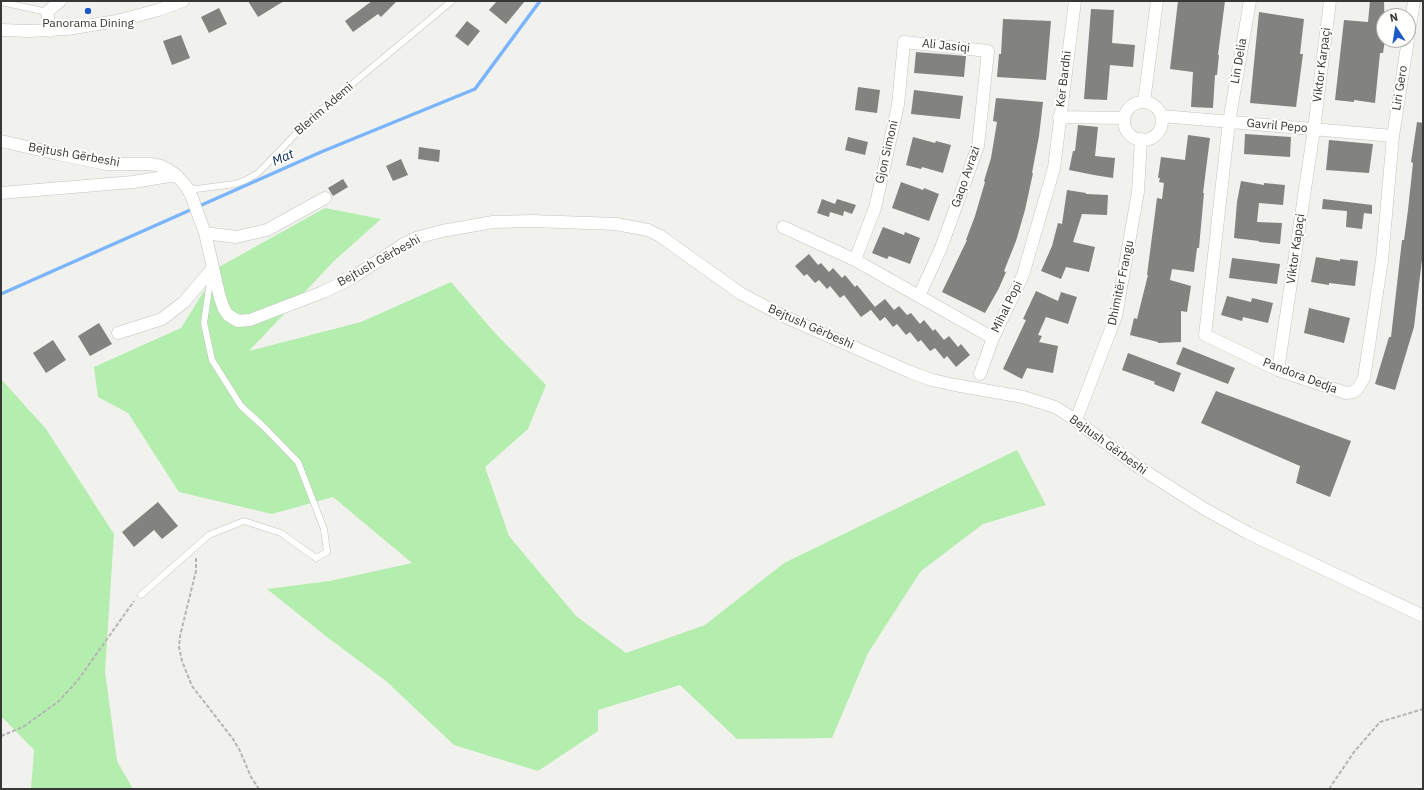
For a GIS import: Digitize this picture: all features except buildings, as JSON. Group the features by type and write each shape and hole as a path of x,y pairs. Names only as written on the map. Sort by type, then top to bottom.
{"street":[{"path":"50,31 47,12 60,1"},
{"path":"1,30 50,31 117,20 158,10 183,1"},
{"name":"Ker Bardhi","path":"1075,1 1060,117 1124,118"},
{"path":"1144,102 1156,1"},
{"name":"Lin Delia","path":"1229,122 1250,1"},
{"name":"Viktor Karpaçi","path":"1314,129 1330,1"},
{"name":"Ali Jasiqi","path":"904,42 988,51"},
{"name":"Gjon Simoni","path":"855,260 875,208 898,105 904,42"},
{"name":"Liri Gero","path":"1393,136 1407,48"},
{"name":"Gaqo Avrazi","path":"919,296 941,248 978,146 988,51"},
{"path":"1144,102 1155,106 1160,110 1162,116 1162,122 1157,133 1147,139 1135,138 1127,130 1124,118 1129,108 1133,104 1144,102"},
{"name":"Gavril Pepo","path":"1162,116 1393,136"},
{"name":"Mihal Popi","path":"783,227 855,260 993,338 1022,275 1054,168 1060,117"},
{"name":"Pandora Dedja","path":"1229,122 1204,335 1278,370 1346,393 1353,392 1358,388 1364,378 1382,260 1393,136"},
{"name":"Viktor Kapaçi","path":"1278,370 1314,129"},
{"name":"Dhimitër Frangu","path":"1076,420 1116,316 1138,192 1141,139"},
{"name":"Bejtush Gërbeshi","path":"1,141 107,164 150,164 161,166 176,176 188,191 205,233 212,269 224,309 228,315 238,321 250,320 350,280 404,244 416,238 442,230 493,222 525,221 609,224 631,226 648,230 660,236 740,293 910,372 932,380 1009,394 1055,407 1076,420 1137,466 1203,508 1248,532 1423,616"},
{"path":"1,193 133,182 176,176"},
{"path":"205,233 236,237 267,230 325,198"},
{"path":"118,333 162,319 184,302 212,269"},
{"path":"980,374 993,338"}],"lane":[{"name":"Blerim Ademi","path":"188,191 235,184 258,173 310,119 452,1"},
{"path":"1,2 47,12"},
{"path":"141,595 209,535 244,521 281,534 316,558 327,552 324,529 298,462 241,406 212,360 204,323 212,269"}],"path":[{"path":"193,550 196,559 196,571 180,636 179,646 182,661 192,686 233,739 240,751 251,778 259,789"},
{"path":"1,736 23,727 64,696 78,680 132,603 141,595"},
{"path":"1329,789 1354,752 1380,722 1423,709"}],"green space":[{"path":"325,208 381,219 334,261 249,351 361,322 451,282 494,332 546,385 528,429 485,467 509,536 576,616 626,653 705,625 784,563 1017,450 1046,505 983,524 921,571 868,653 832,738 737,739 680,685 598,710 598,731 538,771 454,745 386,681 327,637 267,589 330,581 412,563 333,497 272,514 179,492 128,413 98,397 94,367 181,328 219,267"},
{"path":"1,379 46,429 114,534 105,671 117,761 133,789 31,789 34,750 1,716"}],"waterway":[{"name":"Mat","path":"1,294 321,152 475,89 540,1"}],"place":[{"name":"Panorama Dining","path":"88,11"}]}
